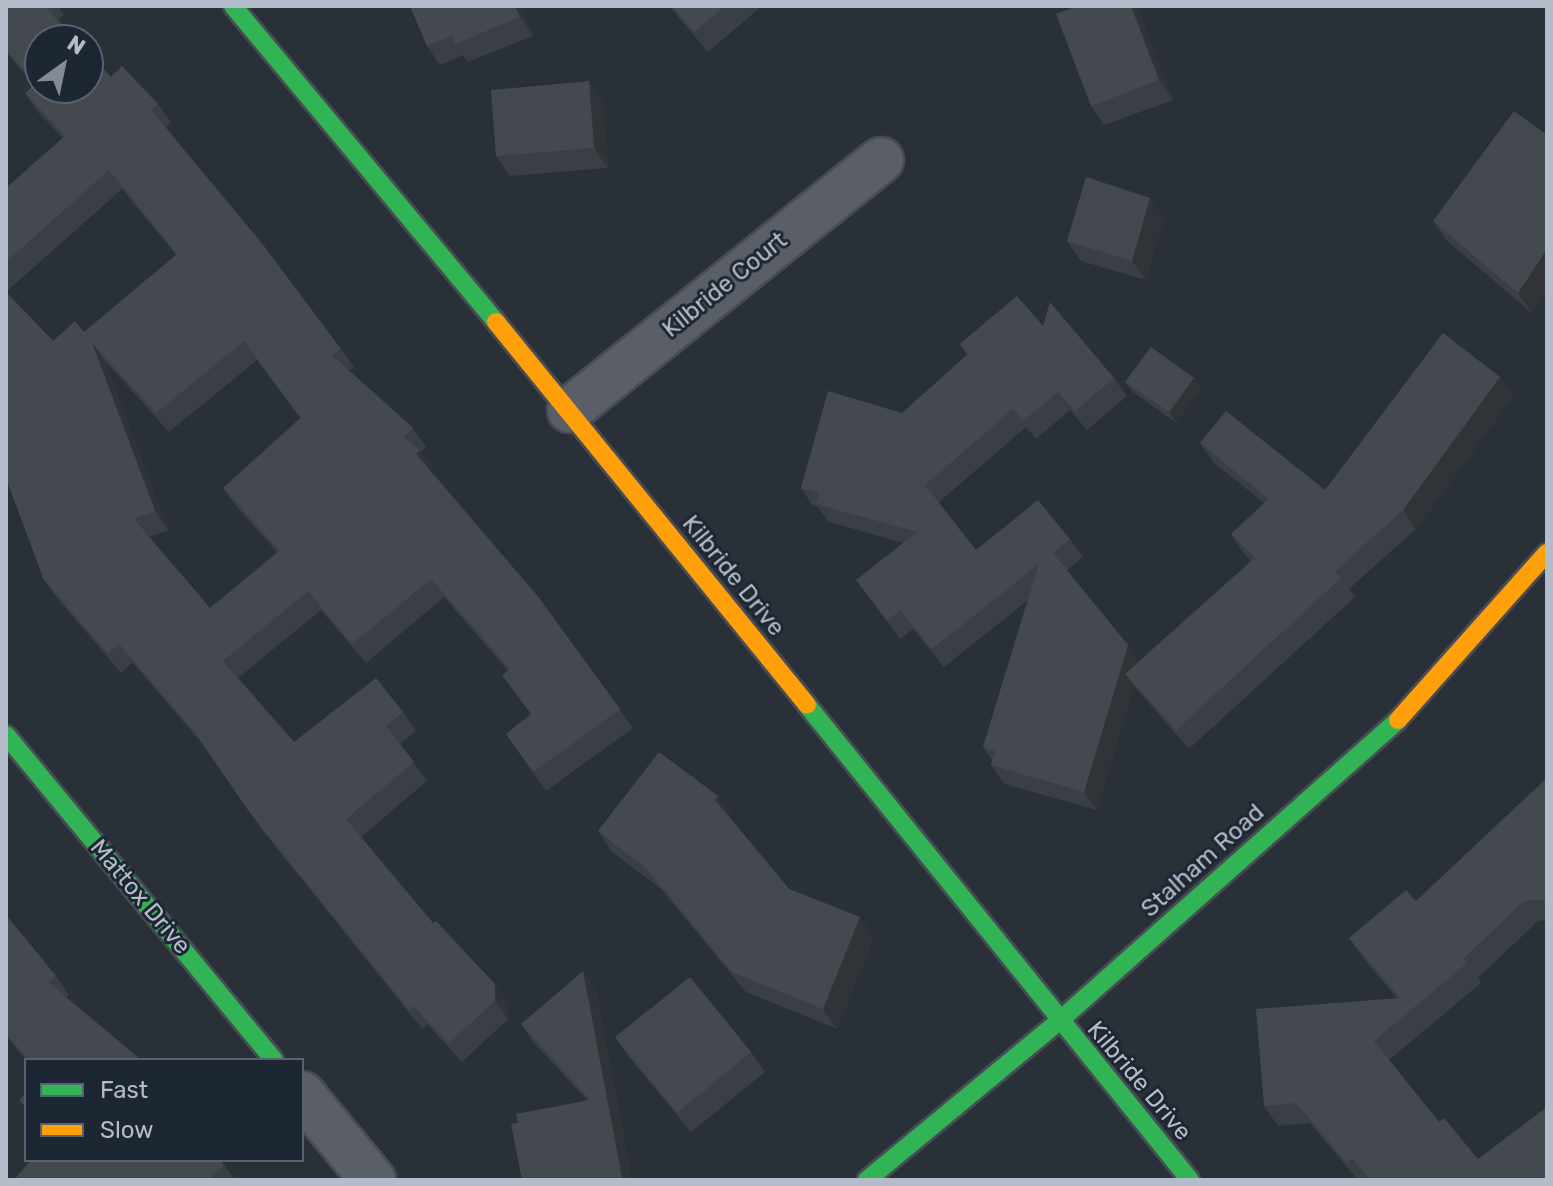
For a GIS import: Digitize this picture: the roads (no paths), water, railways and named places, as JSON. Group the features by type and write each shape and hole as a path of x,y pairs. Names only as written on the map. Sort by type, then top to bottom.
{"street":[{"name":"Kilbride Drive","path":"233,6 570,410 1058,1022 1190,1180"},
{"name":"Kilbride Court","path":"570,410 881,160"},
{"name":"Stalham Road","path":"867,1180 1058,1022 1418,702 1547,553"},
{"name":"Mattox Drive","path":"6,735 272,1058"},
{"path":"304,1096 373,1180"}]}
